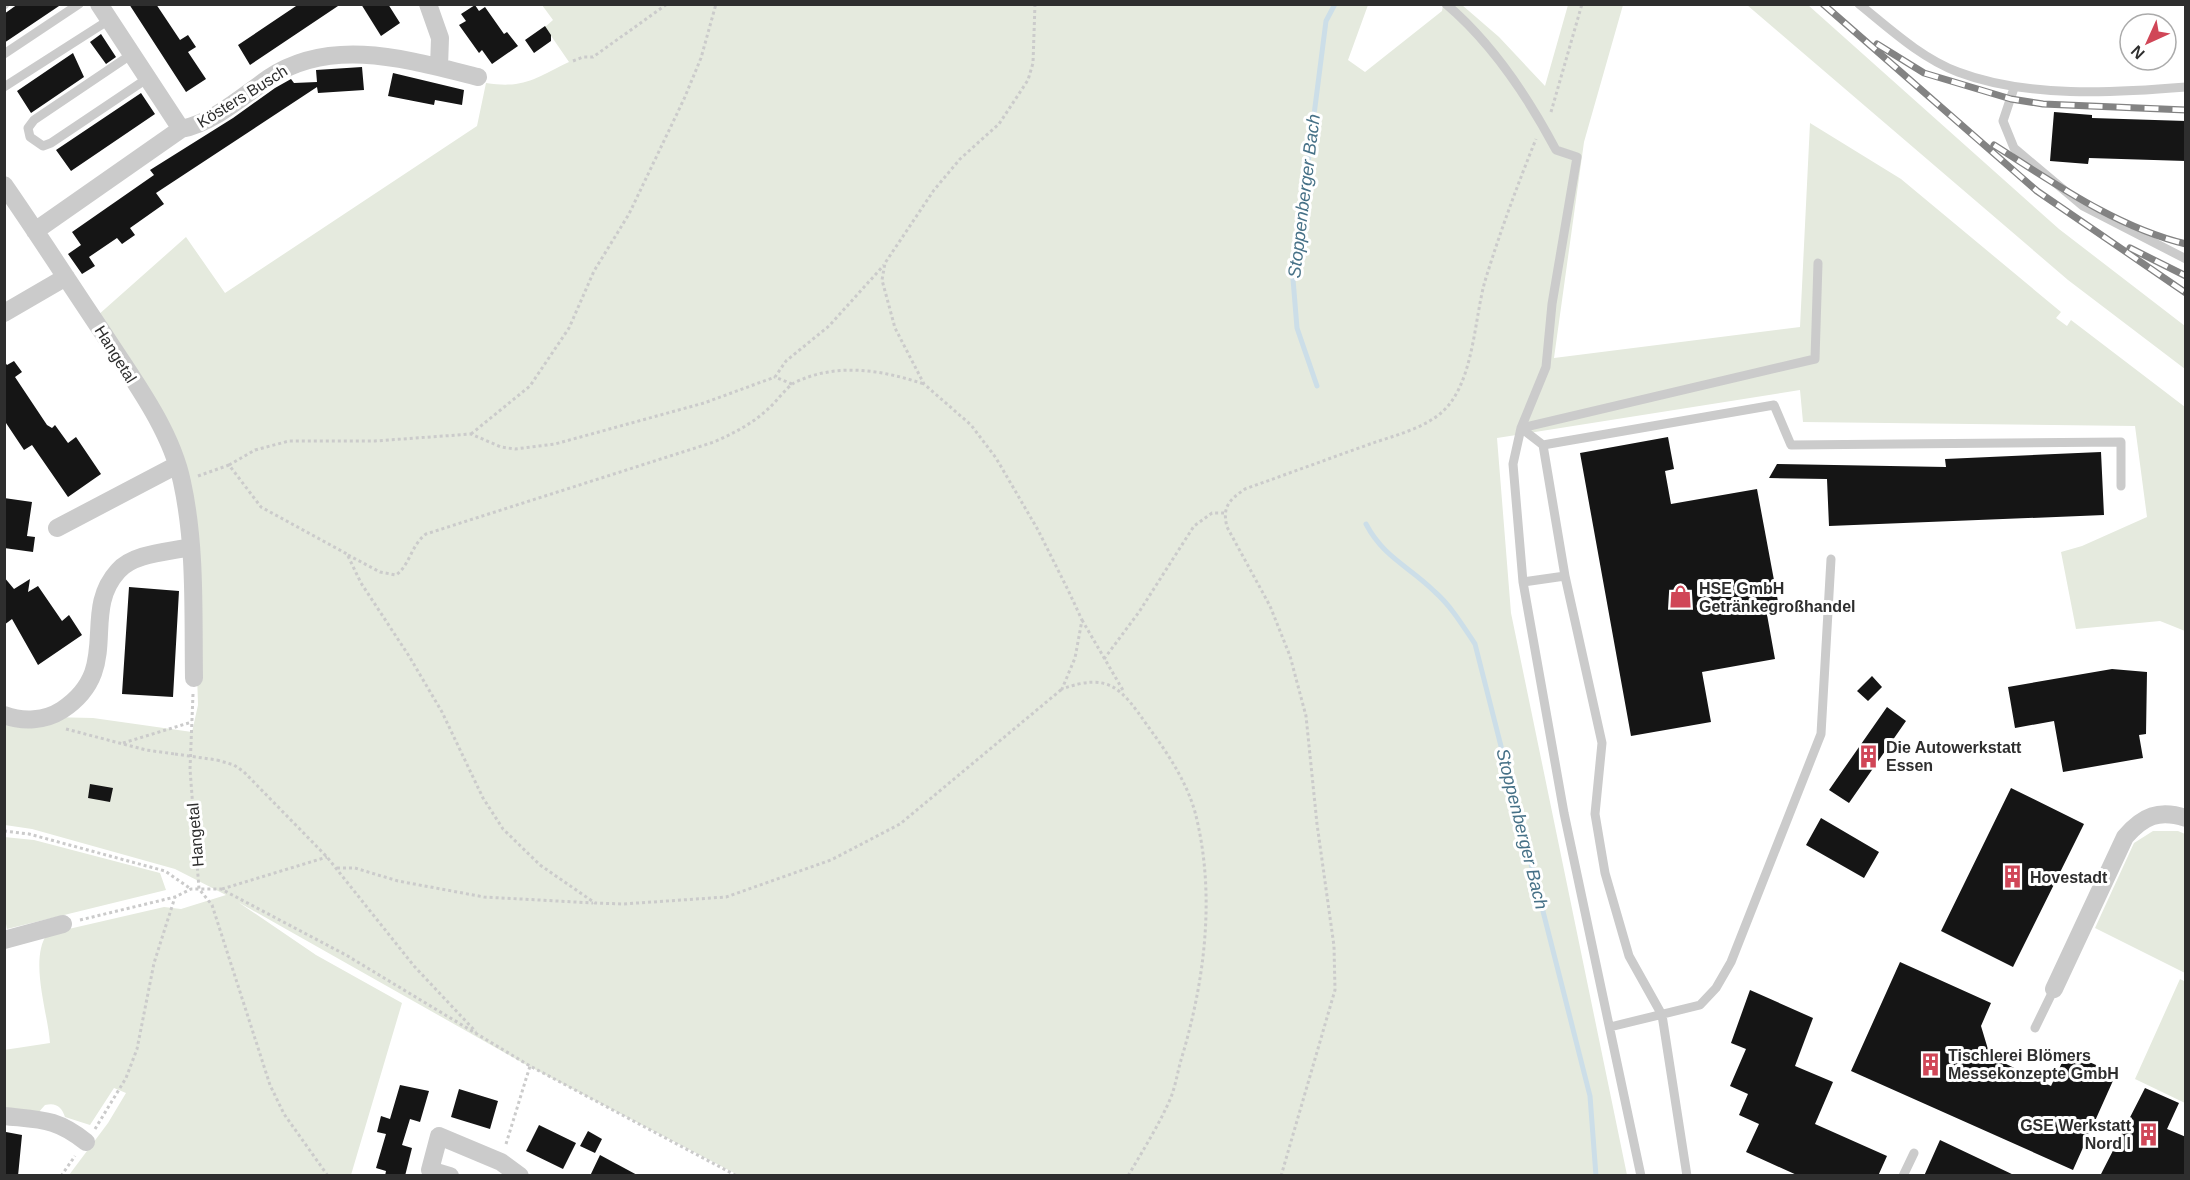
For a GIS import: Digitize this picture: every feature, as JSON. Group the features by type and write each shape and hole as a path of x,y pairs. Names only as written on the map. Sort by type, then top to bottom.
{"street":[{"path":"99,4 182,129"},
{"path":"428,4 440,38 439,67"},
{"name":"Kösters Busch","path":"35,231 182,129 202,123 298,62 342,54 366,54 439,67 478,77"},
{"name":"Hangetal","path":"4,185 126,368 162,430 180,473 191,547 194,678"},
{"path":"4,313 66,278"},
{"path":"57,528 180,473"},
{"path":"4,715 14,719 37,719 54,715 72,704 89,683 98,659 103,601 111,579 120,568 132,560 191,547"},
{"path":"2054,989 2125,837 2138,822 2160,813 2186,818"},
{"path":"4,940 63,924"},
{"path":"4,1116 50,1120 67,1127 86,1142"},
{"path":"450,1176 429,1170 439,1136 509,1171"}],"lane":[{"path":"4,54 79,4"},
{"path":"1446,4 1466,21 1491,49 1544,126 1556,150 1577,157 1552,304 1546,367 1521,428 1513,464 1523,582 1564,813 1641,1176"},
{"path":"1859,4 1916,49 1957,72 2014,88 2140,91 2186,87"},
{"path":"4,87 109,20"},
{"path":"132,54 34,120 28,128 30,137 35,143 43,146 51,143 148,78"},
{"path":"2014,88 2003,121 2014,148 2083,207 2186,259"},
{"path":"1521,428 1815,359 1818,263"},
{"path":"1543,445 1774,405 1791,445 2121,442 2121,486"},
{"path":"1521,428 1543,445 1565,576 1602,743 1595,814 1605,873 1629,956 1662,1015 1688,1176"},
{"path":"1610,1027 1700,1005 1716,988 1731,962 1821,734 1831,559"},
{"path":"1523,582 1565,576"},
{"path":"2035,1028 2054,989"},
{"path":"1903,1176 1914,1153"}],"path":[{"path":"573,61 583,57 593,57 667,4"},
{"path":"471,434 530,386 569,327 594,271 629,214 684,99 701,58 716,4"},
{"path":"180,473 230,465 255,450 289,441 375,441 471,434 501,447 515,449 555,444 704,403 775,377 786,361 829,326 885,263 934,190 960,159 999,124 1012,107 1028,80 1033,63 1035,4"},
{"path":"1281,1176 1335,990 1334,946 1317,824 1306,716 1290,656 1270,606 1227,527 1224,513 1229,500 1245,489 1409,430 1442,412 1453,397 1474,346 1478,309 1511,201 1551,113 1582,4"},
{"path":"885,263 882,280 888,310 924,384 971,425 996,458 1038,530 1082,620 1104,659 1125,694 1173,762 1194,810 1205,865 1205,933 1193,1019 1169,1102 1128,1176"},
{"path":"230,465 261,507 347,555 388,575 396,575 406,562 412,547 426,534 714,442 744,428 784,394 792,384 829,372 860,370 892,374 924,384"},
{"path":"775,377 792,384"},
{"path":"1104,659 1139,612 1194,526 1212,513 1224,513"},
{"path":"347,555 361,583 409,656 442,712 483,798 503,829 540,865 595,903"},
{"path":"1062,689 1075,658 1082,620"},
{"name":"Hangetal","path":"194,678 190,768 199,889 212,905 270,1085 284,1114 328,1176"},
{"path":"336,868 355,868 398,881 484,897 623,904 726,897 831,860 900,824 1062,689 1077,683 1104,682 1125,694"},
{"path":"37,719 122,743 217,760 234,765 244,772 327,857 414,966 480,1035"},
{"path":"122,743 192,722"},
{"path":"4,831 28,834 165,871 191,890"},
{"path":"63,924 175,897 191,890 221,889 327,857"},
{"path":"221,889 346,955 530,1066 737,1176"},
{"path":"61,1176 117,1095 133,1059 145,1016 154,963 175,897"},
{"path":"509,1171 530,1066"}],"shaded area":[{"path":"542,5 1368,5 1348,60 1365,72 1442,11 1443,5 1462,5 1499,37 1545,86 1568,5 1623,5 1584,142 1554,358 1800,327 1810,123 1901,179 2061,312 2056,318 2067,326 2071,320 2185,407 2185,631 2160,621 2076,629 2061,552 2082,546 2147,517 2135,426 1803,422 1800,390 1497,438 1511,613 1627,1175 738,1175 523,1063 238,902 316,955 402,1003 351,1175 69,1175 108,1123 126,1093 114,1088 90,1125 65,1117 60,1108 52,1104 45,1105 38,1113 5,1110 4,1050 50,1043 40,972 42,945 47,934 164,907 181,909 226,895 175,869 32,829 5,825 5,716 93,718 192,732 198,705 193,548 187,482 97,316 186,237 225,293 477,126 486,83 511,84 529,81 569,62 545,27 553,20"},
{"path":"1747,5 1808,5 2059,229 2185,326 2185,369 2068,280"},
{"path":"2153,831 2178,831 2185,834 2185,973 2095,928 2134,843"},
{"path":"4,837 34,840 160,873 166,890 7,929 4,913"},
{"path":"2180,979 2186,982 2185,1103 2135,1079"}],"building":[{"path":"18,4 62,4 4,43 4,14"},
{"path":"129,4 156,4 180,40 188,35 196,47 188,52 206,79 186,92"},
{"path":"299,4 341,4 250,65 238,45"},
{"path":"361,4 388,4 400,23 381,36"},
{"path":"475,5 479,11 485,7 504,34 507,32 518,46 492,64 482,50 479,53 459,25 466,21 461,14"},
{"path":"545,26 551,35 551,41 534,53 525,40"},
{"path":"101,34 116,57 106,64 90,42"},
{"path":"73,53 84,77 31,113 17,91"},
{"path":"362,67 364,90 318,93 317,87 156,193 164,204 130,228 135,235 122,244 117,238 89,257 95,266 82,274 68,254 81,245 72,232 154,175 150,170 233,118 275,88 291,79 294,83 317,82 316,70"},
{"path":"393,73 464,90 462,105 435,100 434,105 388,96"},
{"path":"141,93 155,114 71,171 56,150"},
{"path":"2054,112 2092,115 2092,118 2186,121 2186,161 2089,158 2088,164 2050,161"},
{"path":"4,361 7,365 14,361 22,372 15,377 47,425 52,428 55,425 68,443 76,437 101,474 68,497 32,445 24,450 4,420"},
{"path":"1668,437 1674,469 1665,471 1671,504 1757,489 1779,607 1766,609 1775,659 1702,672 1711,722 1631,736 1580,453"},
{"path":"2101,452 2104,515 1829,526 1827,479 1769,478 1777,464 1946,467 1945,459"},
{"path":"4,498 32,502 27,536 35,537 33,552 4,548"},
{"path":"4,577 14,589 30,579 28,592 38,586 62,621 69,615 82,635 38,665 12,619 4,625"},
{"path":"129,587 179,591 173,697 122,694"},
{"path":"2112,669 2147,672 2146,734 2139,735 2143,758 2063,772 2054,721 2015,728 2008,687"},
{"path":"1872,676 1882,687 1868,701 1857,691"},
{"name":"Die Autowerkstatt Essen","path":"1887,707 1906,721 1849,803 1829,790"},
{"path":"90,784 113,788 110,802 88,798"},
{"name":"Hovestadt","path":"2011,788 2084,824 2013,967 1941,931"},
{"path":"1821,818 1879,852 1864,878 1806,845"},
{"name":"Tischlerei Blömers Messekonzepte GmbH","path":"1900,962 1991,1003 1981,1026 1990,1056 2051,1086 2067,1052 2116,1074 2073,1170 1851,1071"},
{"path":"1750,990 1813,1018 1795,1066 1833,1082 1815,1124 1887,1156 1878,1176 1799,1176 1746,1152 1759,1124 1739,1115 1748,1094 1730,1086 1746,1049 1731,1043"},
{"path":"400,1085 429,1091 420,1122 410,1119 402,1145 412,1148 405,1176 385,1176 386,1171 376,1168 386,1134 377,1132 381,1116 390,1119"},
{"name":"GSE Werkstatt Nord I","path":"2145,1088 2179,1103 2167,1129 2186,1137 2186,1176 2100,1176"},
{"path":"459,1089 498,1101 490,1129 451,1117"},
{"path":"539,1125 576,1143 563,1169 526,1151"},
{"path":"588,1131 602,1139 595,1153 580,1146"},
{"path":"6,1132 22,1135 18,1176 4,1176"},
{"path":"1940,1140 2016,1176 1924,1176"},
{"path":"600,1155 639,1176 590,1176"}],"waterway":[{"name":"Stoppenberger Bach","path":"1317,386 1297,328 1293,279 1326,21 1335,4"},
{"name":"Stoppenberger Bach","path":"1366,524 1389,554 1425,583 1446,604 1475,644 1590,1096 1596,1176"}],"railway":[{"path":"1823,4 2037,191 2186,293"},
{"path":"1877,44 1924,73 2011,99 2043,104 2186,110"},
{"path":"1994,145 2063,189 2110,215 2135,227 2186,244"},
{"path":"2130,248 2186,276"}],"place":[{"name":"HSE GmbH Getränkegroßhandel","path":"1681,597"},
{"name":"Die Autowerkstatt Essen","path":"1868,756"},
{"name":"Hovestadt","path":"2012,877"},
{"name":"Tischlerei Blömers Messekonzepte GmbH","path":"1930,1064"},
{"name":"GSE Werkstatt Nord I","path":"2149,1134"}]}
